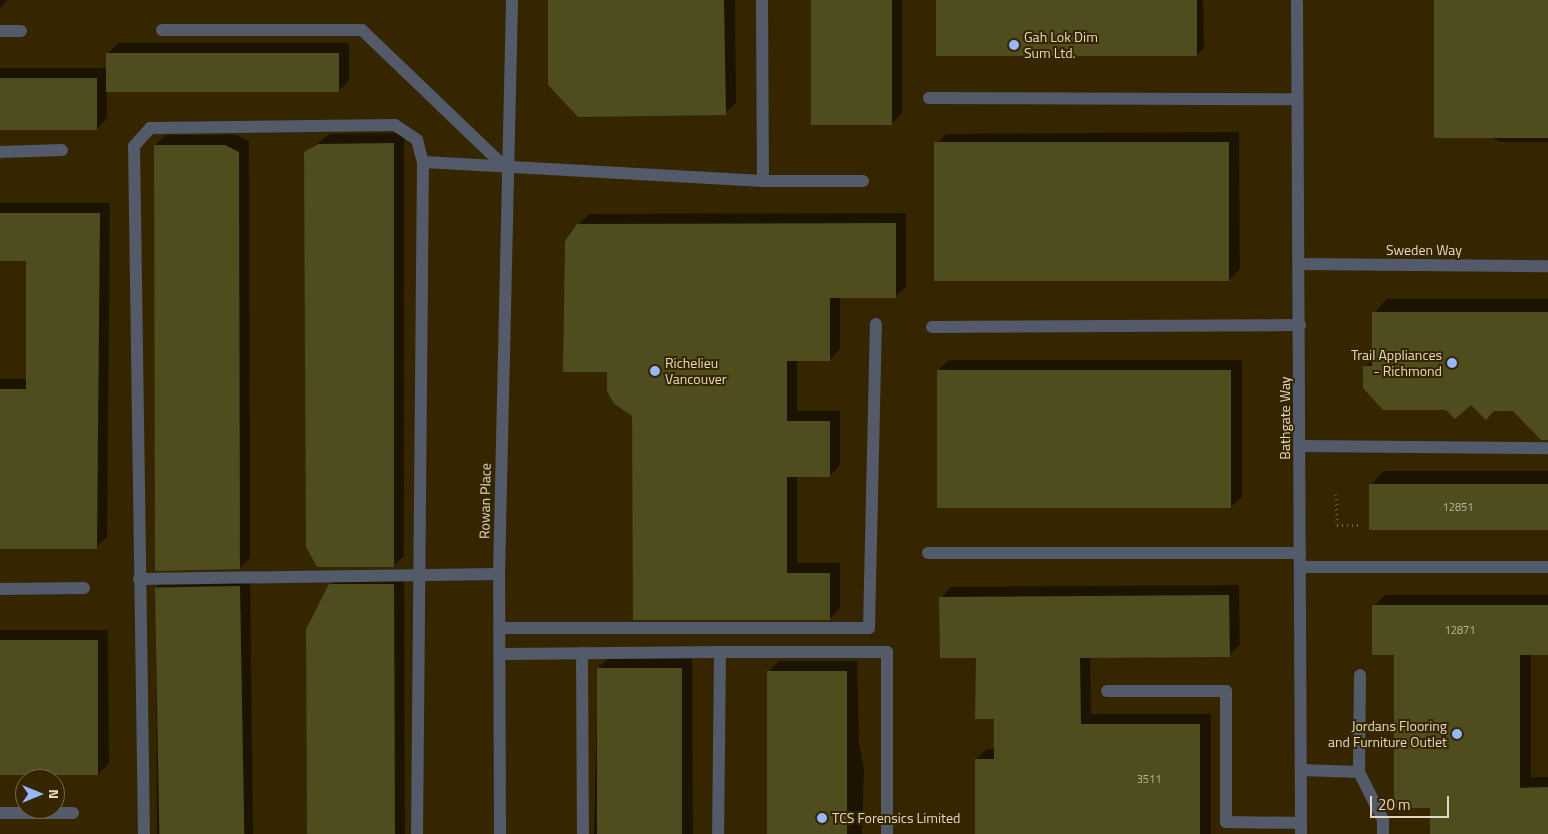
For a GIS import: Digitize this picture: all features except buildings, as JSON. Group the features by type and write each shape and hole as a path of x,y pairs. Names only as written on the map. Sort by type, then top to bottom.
{"street":[{"name":"Rowan Place","path":"500,834 499,574 507,169 513,109 512,0"},
{"path":"762,0 763,181"},
{"name":"Bathgate Way","path":"1296,2 1300,264 1301,828"},
{"path":"162,30 362,30 507,169"},
{"path":"0,31 21,31"},
{"path":"929,98 1297,99"},
{"path":"144,834 134,146 150,128 395,125 417,140 423,162 417,834"},
{"path":"0,152 62,150"},
{"path":"423,162 507,169 763,181 863,181"},
{"name":"Sweden Way","path":"1300,264 1548,266"},
{"path":"500,628 868,628 876,324"},
{"path":"932,327 1300,325"},
{"path":"1300,446 1548,448"},
{"path":"928,553 1300,552"},
{"path":"1301,567 1548,567"},
{"path":"139,579 499,574"},
{"path":"0,589 84,588"},
{"path":"718,834 720,652"},
{"path":"500,654 887,652 887,834"},
{"path":"582,653 583,834"},
{"path":"1360,675 1359,772 1382,820 1383,834"},
{"path":"1107,691 1226,691 1226,828 1301,828"},
{"path":"1301,770 1359,772"},
{"path":"0,813 73,813"}],"path":[{"path":"1336,494 1337,525 1358,525"}],"place":[{"name":"Gah Lok Dim Sum Ltd.","path":"1014,45"},
{"name":"Trail Appliances - Richmond","path":"1452,363"},
{"name":"Richelieu Vancouver","path":"655,371"},
{"name":"Jordans Flooring and Furniture Outlet","path":"1457,734"},
{"name":"TCS Forensics Limited","path":"822,818"}]}
